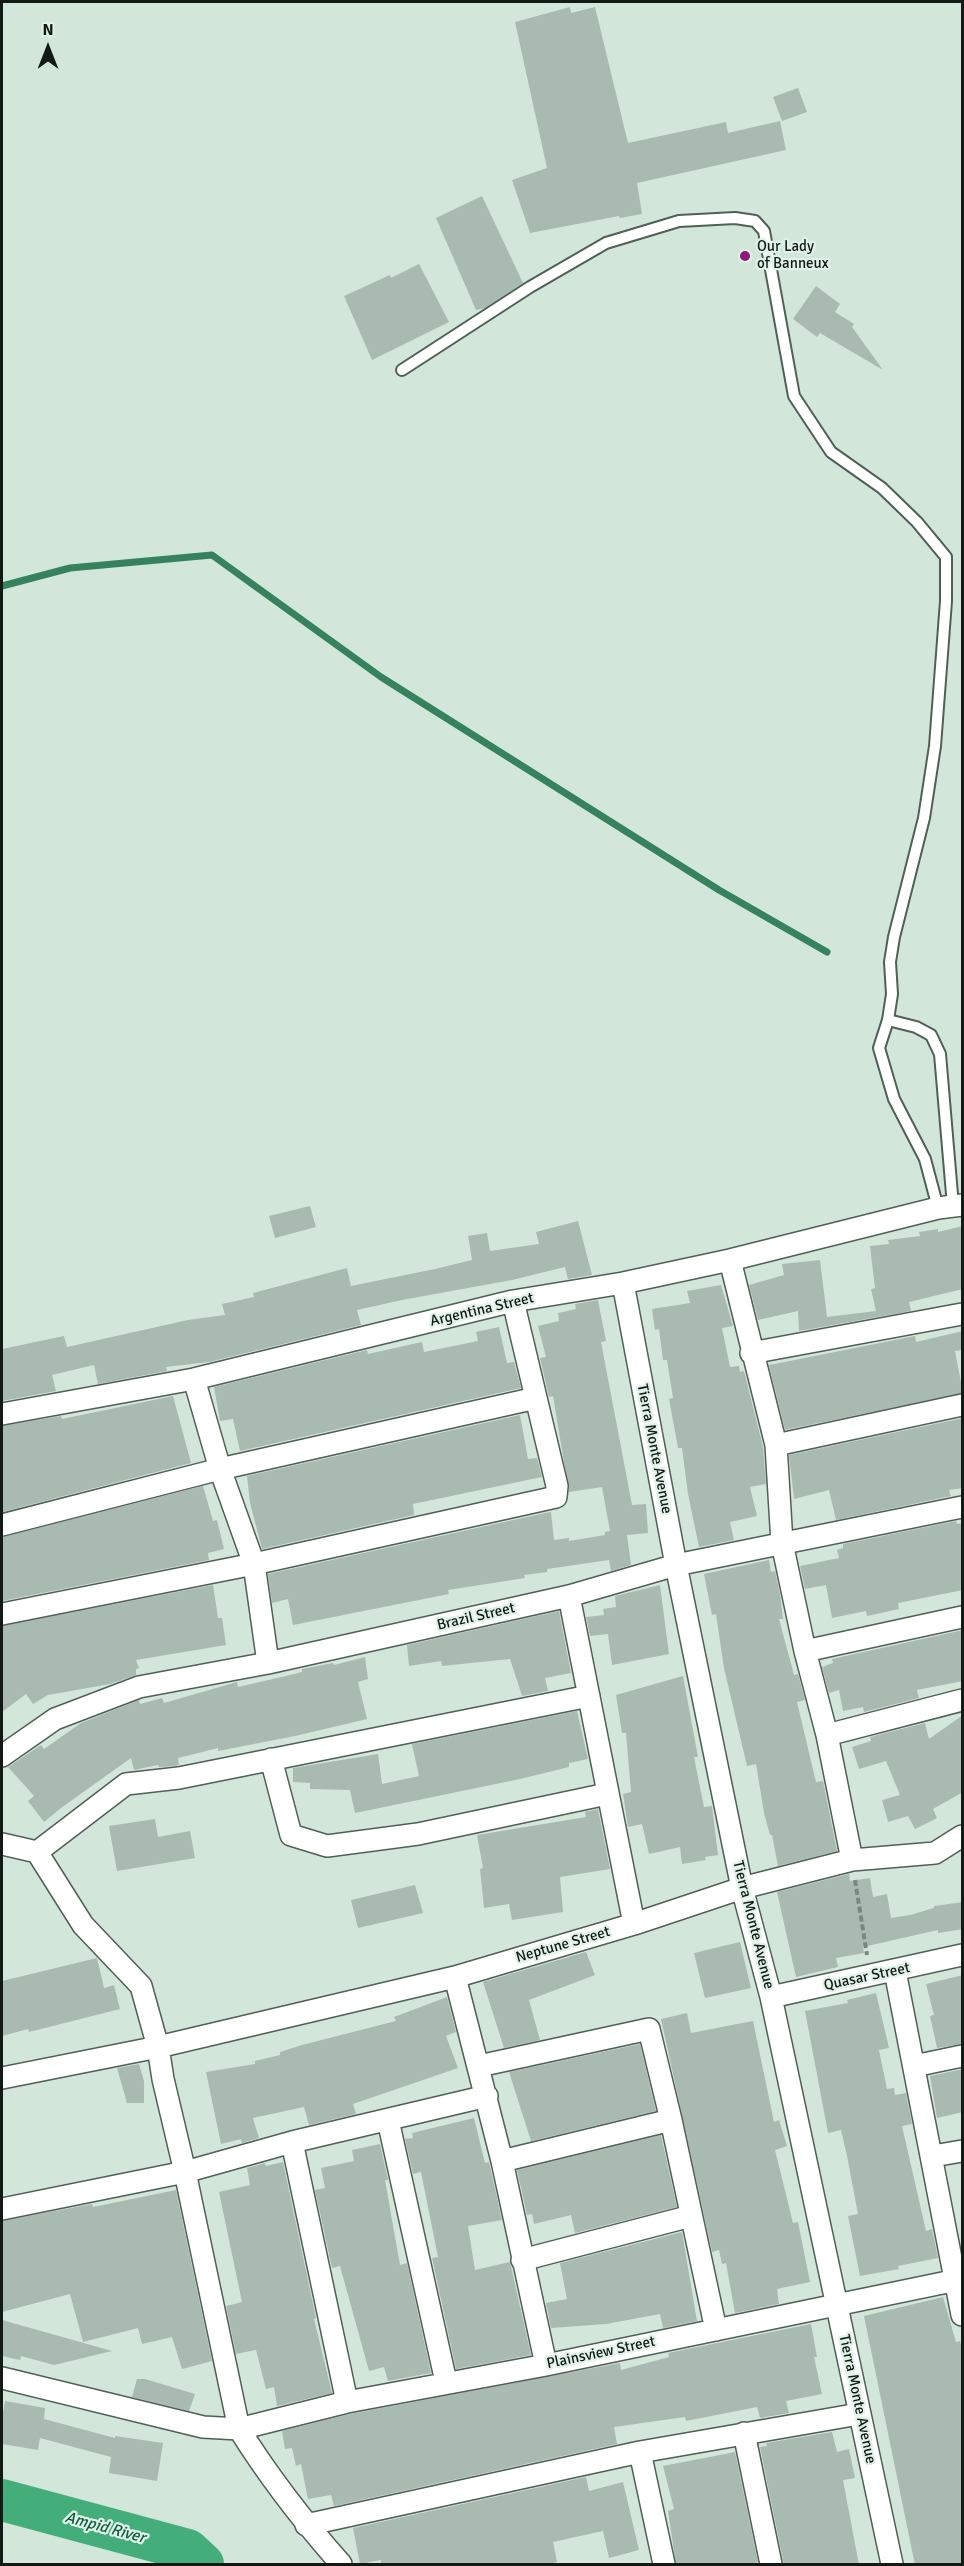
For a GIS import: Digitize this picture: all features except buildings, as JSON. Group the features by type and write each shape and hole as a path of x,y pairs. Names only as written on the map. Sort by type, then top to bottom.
{"street":[{"name":"Argentina Street","path":"2,1414 194,1378 513,1301 623,1282 729,1260 952,1206"},
{"path":"729,1260 776,1445 782,1543 805,1651 828,1735 852,1860"},
{"name":"Tierra Monte Avenue","path":"623,1282 676,1565 742,1888 771,1997 892,2565"},
{"path":"2,1614 254,1564 556,1497 557,1486 513,1301"},
{"path":"751,1353 963,1314"},
{"path":"194,1378 220,1469 254,1564 268,1663"},
{"path":"2,1525 220,1469 536,1398"},
{"path":"776,1445 963,1405"},
{"name":"Brazil Street","path":"2,1756 54,1719 139,1687 268,1663 569,1596 676,1565 963,1507"},
{"path":"569,1596 634,1924"},
{"path":"805,1651 963,1617"},
{"path":"38,1851 126,1784 179,1778 589,1696"},
{"path":"828,1735 963,1700"},
{"path":"271,1759 291,1835 327,1846 418,1834 607,1794"},
{"name":"Neptune Street","path":"2,2078 158,2047 455,1977 634,1924 742,1888 852,1860 935,1853 963,1836"},
{"path":"2,1844 38,1851 83,1925 141,1986 158,2047 239,2429 261,2465 306,2525 340,2565"},
{"name":"Quasar Street","path":"771,1997 871,1977 963,1955"},
{"path":"895,1971 959,2280 963,2315"},
{"path":"455,1977 487,2096 546,2365"},
{"path":"479,2066 649,2029 716,2330"},
{"path":"914,2066 963,2056"},
{"path":"2,2209 185,2172 292,2142 487,2096"},
{"path":"388,2120 446,2382"},
{"path":"502,2161 671,2120"},
{"path":"292,2142 347,2402"},
{"path":"933,2156 963,2151"},
{"path":"522,2260 691,2216"},
{"name":"Plainsview Street","path":"2,2378 203,2427 239,2429 347,2402 546,2365 959,2280"},
{"path":"306,2525 640,2452 859,2414"},
{"path":"744,2433 771,2565"},
{"path":"640,2452 664,2565"}],"lane":[{"path":"402,370 530,287 606,243 679,221 735,218 755,221 764,231 794,396 831,452 882,488 917,522 946,557 946,601 935,746 924,818 894,937 890,962 892,994 888,1020 879,1048 894,1100 952,1206"},
{"path":"888,1020 916,1027 931,1035 940,1054 952,1206"}],"path":[{"path":"852,1860 871,1977"}],"waterway":[{"path":"2,586 70,568 212,555 381,677 719,890 827,952"},
{"name":"Ampid River","path":"2,2500 188,2550 203,2564"}],"place":[{"name":"Our Lady of Banneux","path":"745,256"}]}
